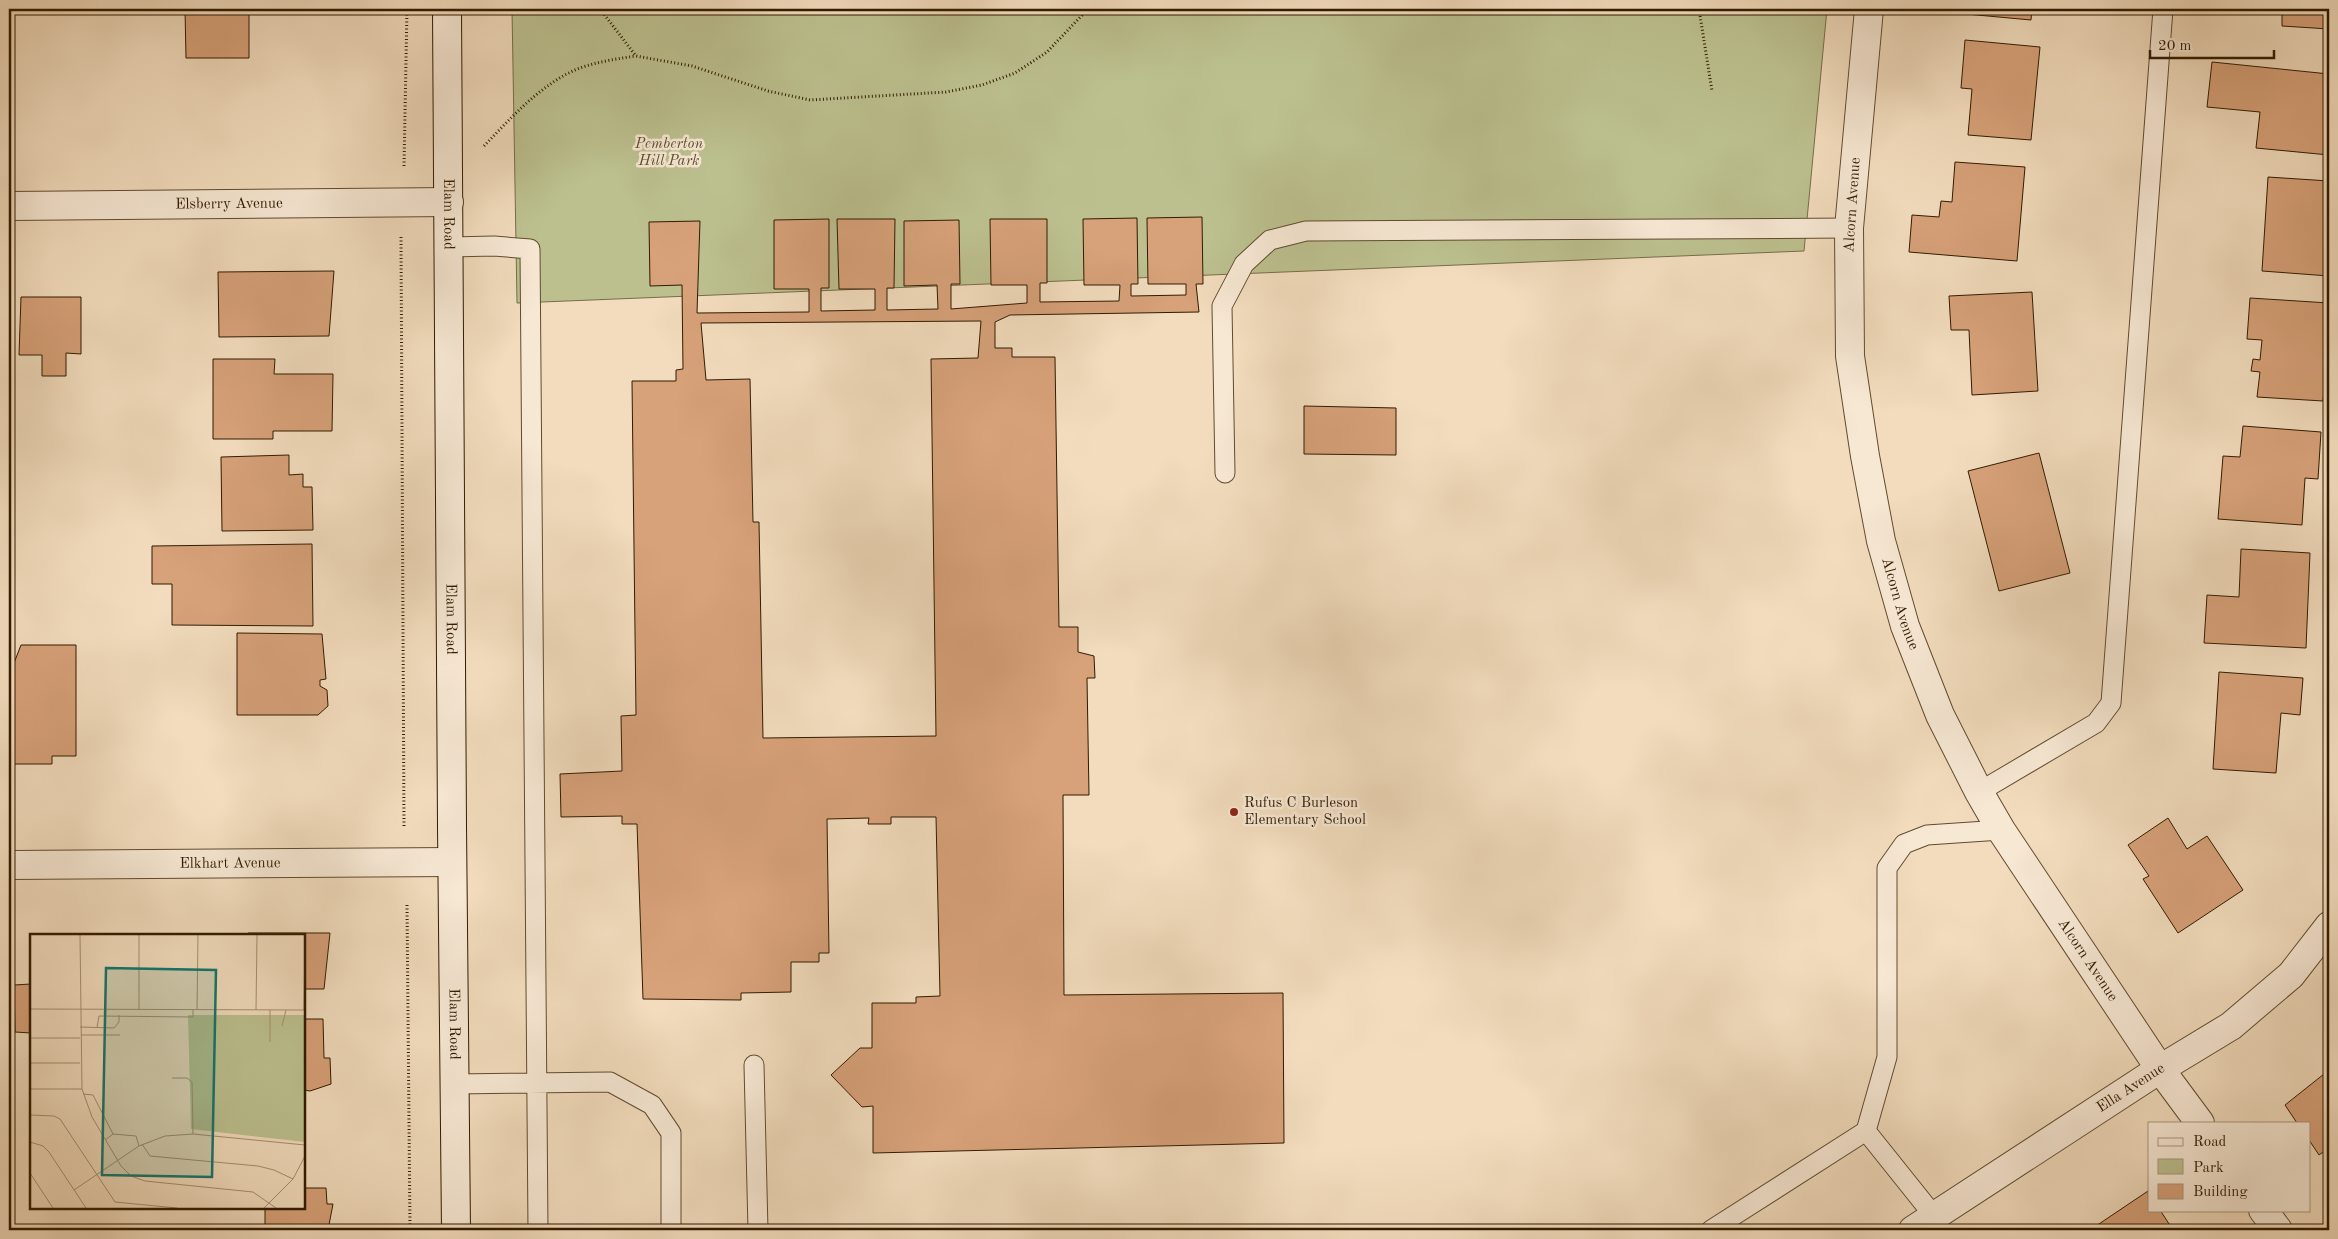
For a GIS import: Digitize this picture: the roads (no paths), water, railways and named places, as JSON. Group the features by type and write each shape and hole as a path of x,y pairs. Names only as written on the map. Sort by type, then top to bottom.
{"street":[{"name":"Elam Road","path":"447,9 456,1230"},
{"name":"Alcorn Avenue","path":"1869,9 1849,228 1850,356 1865,456 1881,540 1905,626 1940,715 1978,792 2000,830 2160,1069 2199,1122"},
{"name":"Elsberry Avenue","path":"9,206 449,202"},
{"name":"Elkhart Avenue","path":"9,865 452,862"},
{"name":"Ella Avenue","path":"1924,1223 2160,1069 2231,1026 2291,975 2329,926"},
{"path":"2264,1212 2278,1230"}],"lane":[{"path":"1978,792 2096,723 2110,703 2163,9"},
{"path":"1225,473 1222,306 1244,264 1270,240 1306,230 1849,228"},
{"path":"450,247 494,246 530,249 538,1230"},
{"path":"1711,1230 1866,1131 1888,1057 1887,868 1904,844 1927,835 2000,830"},
{"path":"754,1065 758,1230"},
{"path":"455,1084 610,1082 652,1105 671,1132 671,1230"},
{"path":"1866,1131 1924,1223"}],"place":[{"name":"Rufus C Burleson Elementary School","path":"1234,812"}],"park label":[{"name":"Pemberton Hill Park","path":"669,152"}]}
